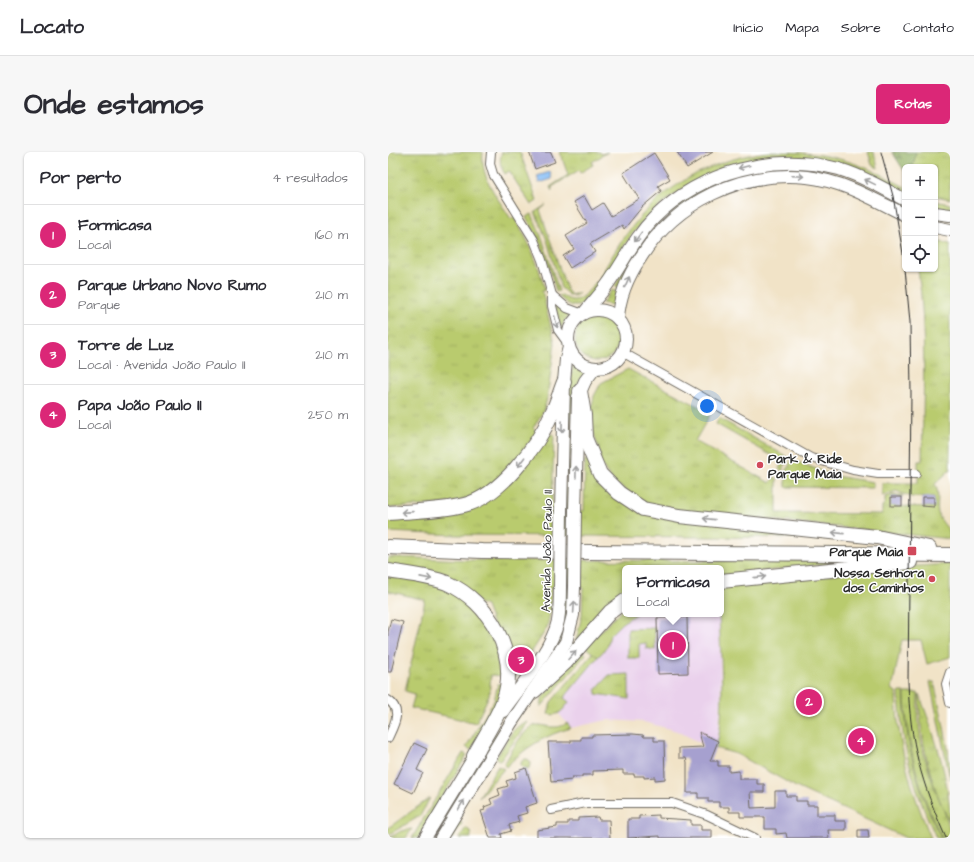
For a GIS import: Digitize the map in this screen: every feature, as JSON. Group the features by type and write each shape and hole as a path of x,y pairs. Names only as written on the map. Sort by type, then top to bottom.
{"highway":[{"path":"388,513 465,505 480,499 495,489 519,464 543,430 552,414 564,382"},
{"path":"580,390 584,415 585,438 600,474 619,493 643,509 679,516 877,537 943,552"},
{"path":"388,542 511,546 943,552"},
{"path":"388,547 482,552 943,552"},
{"path":"724,581 923,561 943,552"},
{"path":"388,571 436,579 456,588 471,598 488,615 500,637 507,668 504,699 474,756"},
{"path":"534,691 566,662 610,612 622,603"}],"main road":[{"path":"902,198 856,175 838,169 812,164 763,164 725,173 700,184 682,195 653,218 633,243 605,289 571,325 568,335 569,346 573,355 579,362 586,366 595,368 609,365 617,360 622,352 626,335 618,319 620,298 646,249 659,233 692,205 730,186 754,179 778,176 818,178 854,189 902,213"},
{"path":"938,213 950,215"},
{"path":"938,228 950,230"},
{"path":"583,313 596,310 604,311 618,319"},
{"name":"Avenida João Paulo II","path":"425,838 474,756 549,643 558,621 564,382 569,346"},
{"path":"441,838 511,723 566,642 573,615 577,414 580,390 595,368"}],"street":[{"path":"491,152 490,164 493,174 534,240 542,260 552,295 552,306 558,330 569,346"},
{"path":"552,295 567,308 583,313"},
{"path":"622,352 811,458 853,470 878,474 916,474"},
{"path":"950,672 946,684 950,703"},
{"path":"388,700 395,707 397,715 388,738"},
{"path":"551,810 585,803 672,803 693,810 755,838"}],"shaded area":[{"path":"631,617 719,617 721,700 718,741 715,750 677,731 644,722 607,720 571,728 554,708 607,647 610,635 622,623"}],"green space":[{"path":"388,152 483,152 484,170 487,179 511,219 514,217 529,244 536,261 545,290 542,291 555,343 547,399 543,412 533,428 537,431 522,453 494,483 472,497 450,503 388,508"},
{"path":"502,152 520,152 537,201 531,205 509,171 505,174 503,171 500,161"},
{"path":"560,152 600,152 601,154 608,152 592,162 593,165 580,173 579,170 552,187 552,191 550,187 568,175"},
{"path":"769,152 790,152 840,159 887,177 902,185 902,192 857,170 827,160 771,160 718,172 693,183 670,198 650,215 631,236 604,280 600,277 626,234 664,194 696,174 714,166 750,155"},
{"path":"868,152 874,152 878,168 872,165"},
{"path":"892,152 916,152 914,164 902,164 902,167"},
{"path":"916,152 950,152 950,199 938,197 938,164 914,164"},
{"path":"782,168 815,170 835,174 868,187 902,204 902,207 856,184 824,174 800,170 777,170 753,173 708,189 687,201 668,216 651,233 641,246 618,288 615,286 637,249 663,218 678,205 694,193 713,184 740,174"},
{"path":"938,202 950,204 950,210 938,207"},
{"path":"546,205 540,210 567,290 571,295 579,293 575,296 569,295 561,288 547,240 535,212"},
{"path":"532,214 542,238 559,291 556,292 544,253 526,217"},
{"path":"938,242 950,244 950,470 935,484 938,493 938,513 948,529 950,539 651,507 613,482 598,459 601,457 592,427 591,411 594,396 601,383 628,369 711,413 695,441 770,483 774,477 777,478 777,513 882,514 882,506 885,503 885,497 891,495 903,495 902,497 891,497 891,506 934,507 934,497 911,497 896,491 882,496 882,483 918,483 918,461 922,461 924,365 921,293 918,272 938,272"},
{"path":"596,282 601,285 579,306 570,306 558,296 562,295 567,299 577,300 581,298"},
{"path":"612,290 617,292 612,305 602,303"},
{"path":"554,302 563,310 571,313 565,320 561,329"},
{"path":"597,317 609,321 615,327 619,339 615,351 609,357 597,361 585,357 579,351 575,339 579,327 585,321"},
{"path":"573,366 584,373 572,402 571,456 567,456 570,385"},
{"path":"719,418 789,458 782,471 779,469 783,462 716,424"},
{"path":"546,434 554,434 552,510 566,511 567,461 570,461 570,510 584,511 585,460 589,460 623,502 824,538 457,535 388,532 388,517 464,509"},
{"path":"792,460 835,476 873,482 873,488 786,487 786,471"},
{"path":"388,557 470,560 853,561 724,576 724,565 622,565 622,598 576,641 582,615 583,587 568,587 567,614 560,640 484,757 482,755 558,639 565,587 551,586 550,613 547,628 515,678 512,675 486,606 388,566"},
{"path":"950,564 950,657 927,664 921,640 902,640 892,689 896,692 899,730 906,766 917,802 931,838 906,838 796,787 737,754 715,748 719,736 722,703 719,617 724,617 724,586 902,567"},
{"path":"388,575 433,583 470,603 496,638 503,676 491,675 489,695 476,723 411,708 415,694 405,691 425,600 388,591"},
{"path":"622,610 622,617 631,617 622,623 610,635 607,647 598,657 585,647"},
{"path":"655,628 655,650 646,648 646,643 639,644 639,658 628,658 628,629"},
{"path":"582,650 586,654 541,707 542,698"},
{"path":"593,653 598,657 564,698 569,702 558,714 548,714 551,702"},
{"path":"629,674 629,699 596,694 596,689 609,675"},
{"path":"930,682 934,682 947,742 950,779"},
{"path":"498,684 502,684 498,702 471,750 466,747 494,701"},
{"path":"899,692 904,692 910,749 919,785 941,838 936,838 920,799 909,764 902,729"},
{"path":"905,693 918,693 918,717 921,740 936,793 947,818 950,838 942,838 920,785 908,731"},
{"path":"919,694 940,756 947,789 950,822 936,792 927,760 921,727"},
{"path":"528,722 500,761 496,758 513,731 522,724"},
{"path":"567,723 571,728 544,738 520,754 506,767 504,765 518,740 529,729 540,725 557,727"},
{"path":"463,753 467,755 418,838 412,838"},
{"path":"524,759 528,759 530,760 530,768 524,769 521,766 521,762"},
{"path":"477,763 479,764 435,838 431,838"},
{"path":"498,766 504,769 479,797"},
{"path":"430,798 420,816 388,835 388,828"},
{"path":"458,821 462,823 453,838 448,838"},
{"path":"466,828 470,831 471,838 459,838"},
{"path":"412,829 406,838 389,838 401,831"}],"water":[{"path":"550,172 552,179 539,183 537,176"}],"building":[{"path":"529,152 551,152 555,162 535,169"},
{"path":"677,152 713,152 687,168"},
{"path":"654,153 670,179 658,186 661,191 642,207 624,229 622,225 590,244 595,252 570,268 563,256 574,249 566,236 587,223 574,202 584,196 592,210 603,203 611,216 639,199 623,173"},
{"path":"891,497 902,497 902,506 891,506"},
{"path":"922,497 934,497 934,507 922,506"},
{"path":"687,617 688,673 658,674 657,618"},
{"path":"391,619 403,622 391,672 388,672 388,632"},
{"path":"699,732 718,741 710,761 718,761 718,766 729,766 729,772 739,771 739,779 757,779 757,784 764,784 764,792 750,792 751,808 775,807 775,791 786,791 786,796 796,796 796,801 807,801 807,805 817,805 817,815 835,815 835,821 846,821 846,830 828,830 829,838 787,838 786,833 776,834 776,829 765,829 765,817 740,817 740,812 729,812 729,807 719,807 719,802 708,802 708,798 698,798 698,793 687,793 687,762 686,758 679,758 679,748 703,747"},
{"path":"592,735 643,735 644,737 654,737 654,741 664,741 665,779 655,780 655,777 644,778 644,776 634,776 634,774 623,774 623,770 593,771 593,775 582,775 582,777 572,777 572,780 551,782 548,742 571,742 571,740 581,740 581,737 592,737"},
{"path":"414,743 427,749 417,770 423,773 413,793 394,784"},
{"path":"526,768 537,803 525,807 527,813 517,816 519,822 509,825 511,831 501,834 502,838 490,838 481,811 485,810 484,807 492,804 490,799 500,795 498,789 508,786 506,781 516,778 515,772"},
{"path":"659,815 659,818 691,820 691,825 701,825 701,830 712,830 712,838 660,838 660,836 628,838 628,819 639,819 639,816"},
{"path":"598,817 599,820 609,820 610,838 537,838 537,830 557,827 557,824 568,824 568,821 578,821 578,818"},
{"path":"858,830 868,830 869,838 858,838"}],"tram line":[{"path":"881,152 893,196 902,248"},
{"path":"905,272 910,322 911,394 909,703 918,762 930,799 946,838"}],"place":[{"name":"Park & Ride Parque Maia","path":"760,465"},
{"name":"Parque Maia","path":"912,551"},
{"name":"Nossa Senhora dos Caminhos","path":"932,579"},
{"name":"Formicasa","path":"673,645"},
{"name":"Torre de Luz","path":"521,660"},
{"name":"Parque Urbano Novo Rumo","path":"809,702"},
{"name":"Papa João Paulo II","path":"861,741"}]}
